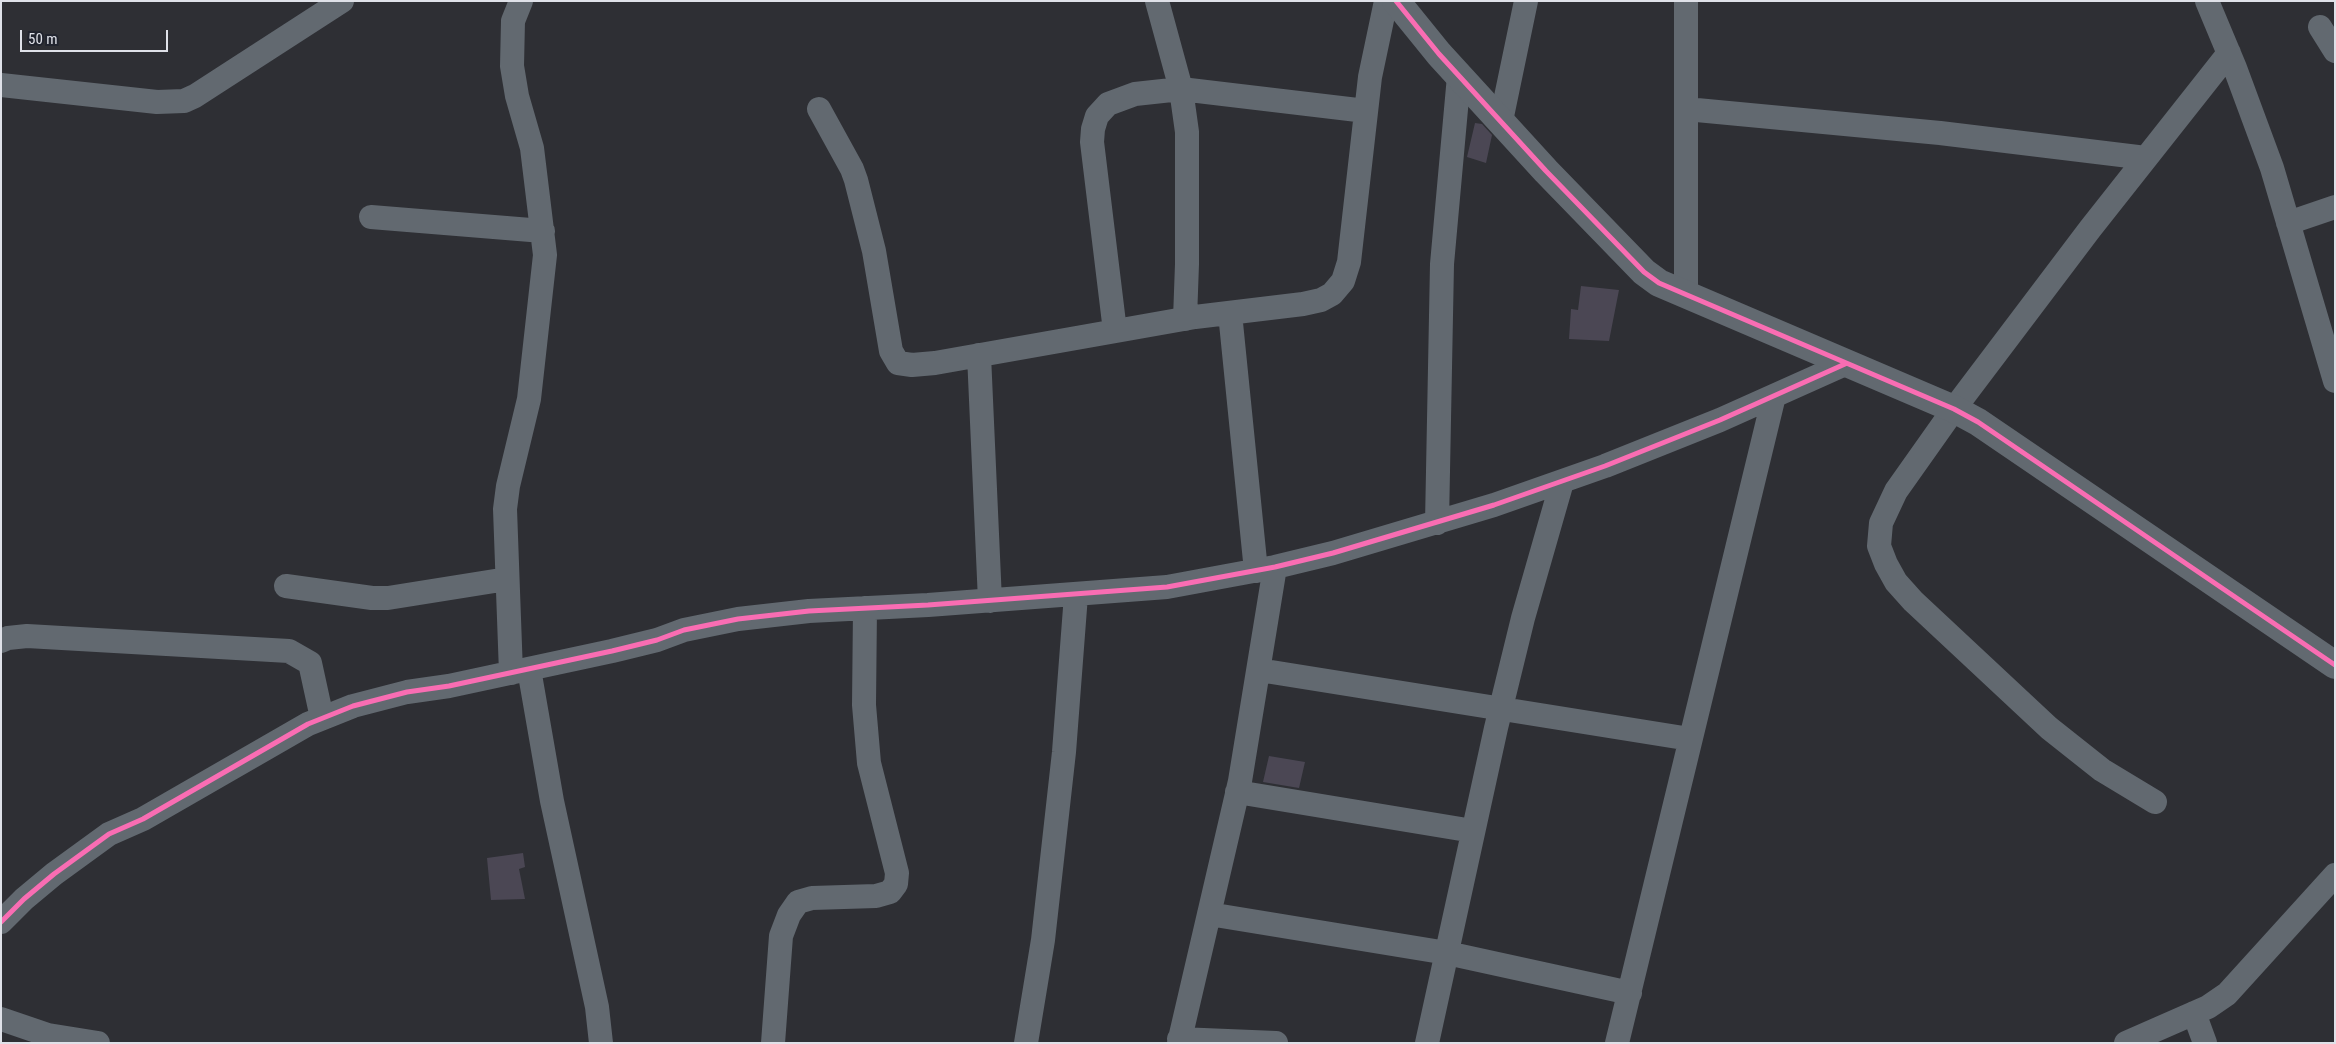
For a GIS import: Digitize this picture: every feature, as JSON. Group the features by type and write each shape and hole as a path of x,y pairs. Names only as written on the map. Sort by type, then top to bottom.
{"street":[{"path":"1,85 158,102 184,101 342,1"},
{"path":"521,1 513,22 512,66 517,96 532,148 546,243 545,275 529,399 508,486 505,509 507,579 520,671 552,801 597,1007 601,1043"},
{"path":"1158,1 1181,89 1187,132 1185,319"},
{"path":"819,109 852,169 856,180 874,250 891,352 898,363 912,365 935,363 1185,319 1321,300 1332,294 1343,281 1349,262 1366,111 1379,28 1386,1"},
{"path":"1396,1 1459,76 1630,260 1659,283 1954,410 2005,439 2335,664"},
{"path":"1501,121 1526,1"},
{"path":"1686,1 1686,295"},
{"path":"2207,1 2255,118 2335,381"},
{"path":"2320,27 2335,51"},
{"path":"2155,802 2102,770 2049,728 1913,600 1896,582 1886,564 1879,546 1881,524 1884,513 1896,491 1954,410 2146,158 2229,53"},
{"path":"1437,523 1442,264 1459,76"},
{"path":"1115,331 1092,142 1097,116 1108,104 1135,94 1181,89 1366,111"},
{"path":"1686,109 1940,132 2146,158"},
{"path":"2288,223 2335,207"},
{"path":"371,217 543,230"},
{"path":"1230,313 1266,569 1259,670 1237,792 1179,1041 1276,1043"},
{"path":"979,355 990,601"},
{"path":"1,922 24,899 54,874 110,834 143,819 258,752 322,718 372,700 520,671 648,642 714,623 809,611 990,601 1167,587 1266,569 1333,553 1437,523 1562,482 1712,424 1845,364"},
{"path":"1617,1043 1774,396"},
{"path":"1427,1043 1500,709 1523,618 1562,482"},
{"path":"286,586 372,598 388,598 507,579"},
{"path":"1026,1043 1043,940 1064,752 1076,595"},
{"path":"773,1043 781,936 789,915 798,902 812,898 876,896 890,892 896,884 897,873 869,763 864,705 865,608"},
{"path":"1,641 8,638 27,636 290,651 310,663 322,718"},
{"path":"1259,670 1690,739"},
{"path":"1237,792 1473,831"},
{"path":"2126,1043 2194,1013 2227,994 2330,888"},
{"path":"1209,914 1447,953 1630,993"},
{"path":"2194,1013 2205,1043"},
{"path":"1,1020 48,1035 98,1043"}],"building":[{"path":"1475,123 1482,124 1492,135 1486,163 1467,157"},
{"path":"1581,286 1619,290 1609,341 1569,339 1571,309 1578,310"},
{"path":"1269,756 1305,762 1299,788 1263,782"},
{"path":"523,853 525,867 519,869 525,899 491,900 487,858"}],"cycle path":[{"path":"1396,1 1439,54 1546,171 1644,272 1659,283 1954,409 1978,422 2335,665"},
{"path":"1,922 24,899 54,874 109,834 143,819 308,724 353,706 407,692 449,686 612,651 657,640 684,630 738,619 809,611 928,605 1167,587 1275,567 1333,553 1494,505 1605,466 1720,420 1845,364"}]}
